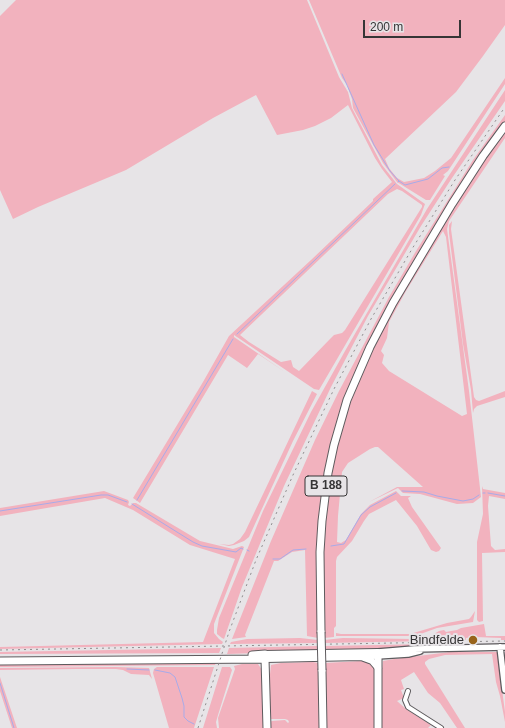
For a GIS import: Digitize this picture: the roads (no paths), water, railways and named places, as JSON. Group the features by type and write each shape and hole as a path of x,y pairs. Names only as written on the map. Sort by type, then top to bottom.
{"highway":[{"name":"B 188","path":"323,728 320,552 322,521 334,445 347,400 372,343 400,291 452,204 483,156 505,126"},
{"path":"378,655 378,728"},
{"path":"0,657 265,657"},
{"path":"0,661 251,660 265,657"},
{"path":"265,657 267,728"},
{"path":"251,660 258,663 266,674"}],"main road":[{"path":"265,657 408,654 426,650 502,647 505,690"},
{"path":"265,657 361,657 378,655"},
{"path":"361,657 372,661 378,668"}],"street":[{"path":"408,691 405,700 408,707 442,728"}],"waterway":[{"path":"342,74 374,145 390,171 399,181"},
{"path":"398,182 399,181 405,185 428,179 442,168 449,167"},
{"path":"237,334 395,184"},
{"path":"137,500 233,339"},
{"path":"402,491 424,492 463,501 473,499 479,495"},
{"path":"331,546 344,544 361,515 370,507 396,493"},
{"path":"488,493 505,496"},
{"path":"0,511 101,495 108,495 127,502"},
{"path":"132,504 193,542 202,546 236,552 241,548 243,549"},
{"path":"273,559 280,559 293,550 306,549"},
{"path":"504,655 505,663"},
{"path":"127,669 149,670"},
{"path":"155,670 170,673 175,677 184,706 184,717 194,724"},
{"path":"0,683 14,728"}],"railway":[{"path":"198,728 229,632 256,560 293,475 334,389 371,319 412,249 455,180 505,107"},
{"path":"0,650 505,641"}],"place":[{"name":"Bindfelde","path":"473,640"}]}
